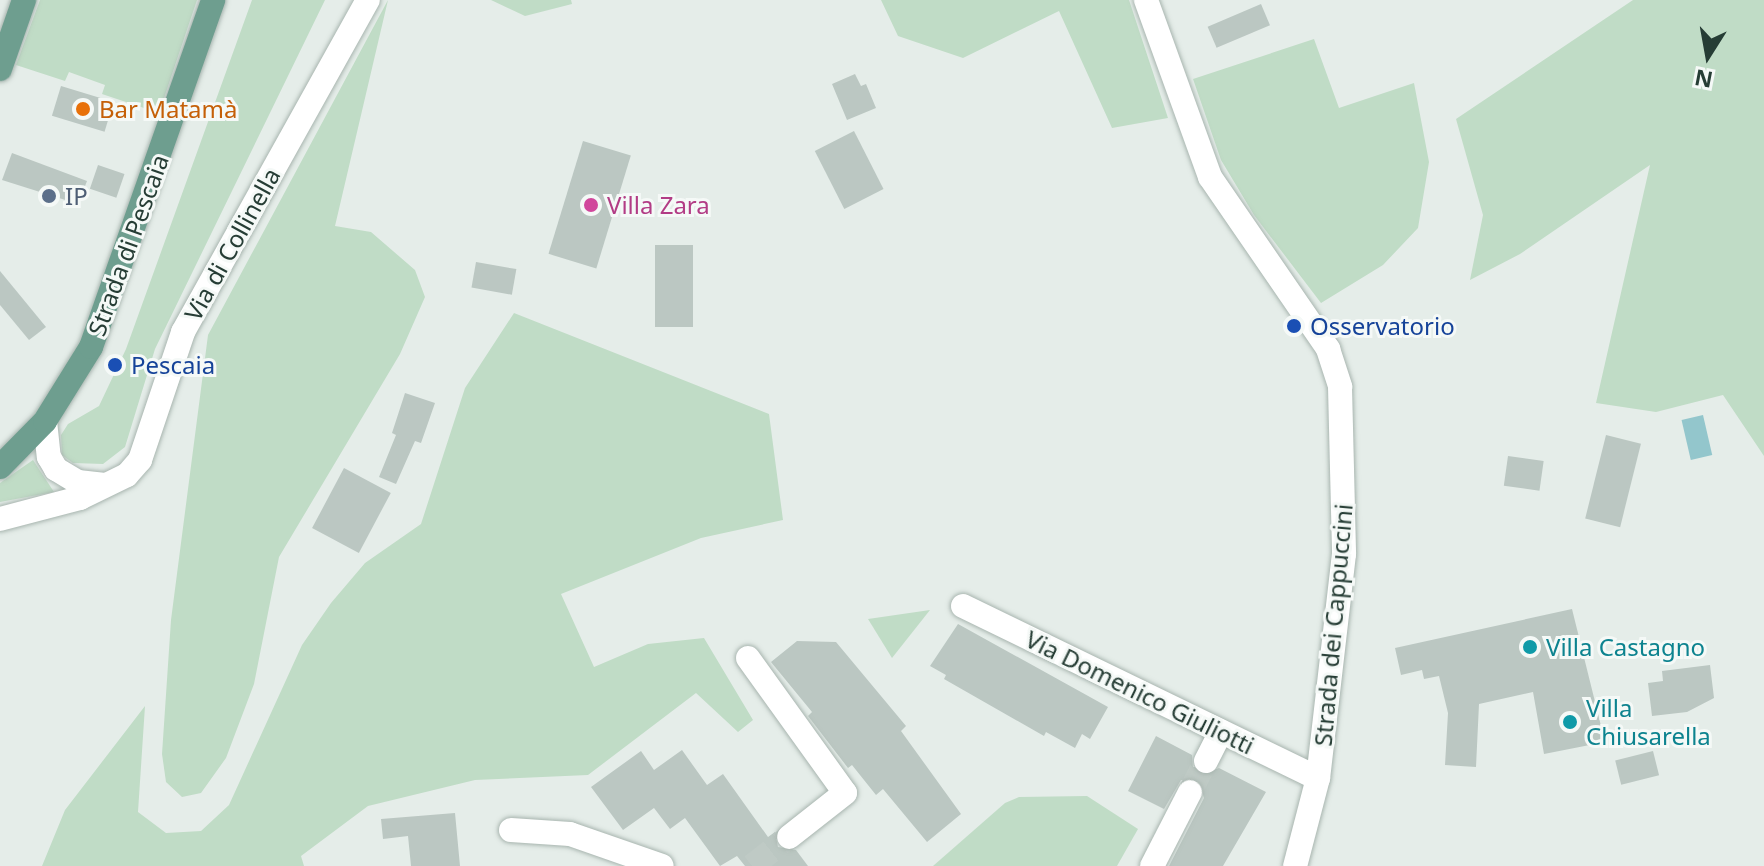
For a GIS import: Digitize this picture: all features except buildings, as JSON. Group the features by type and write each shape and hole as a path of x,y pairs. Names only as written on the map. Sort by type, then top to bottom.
{"main road":[{"path":"0,69 24,0"},
{"name":"Strada di Pescaia","path":"3,463 45,421 91,347 213,0"}],"street":[{"name":"Via di Collinella","path":"7,515 80,498 127,475 140,460 183,332 368,0"},
{"name":"Strada dei Cappuccini","path":"1146,0 1216,190 1328,349 1340,387 1346,520 1318,778 1295,866"},
{"path":"45,421 49,457 56,469 78,482 105,485"},
{"name":"Via Domenico Giuliotti","path":"963,606 1318,778"},
{"path":"748,658 845,793 789,837"},
{"path":"1206,761 1221,732"},
{"path":"1152,866 1190,792"},
{"path":"511,830 570,834 662,866"}],"green space":[{"path":"40,0 197,0 159,113 102,94 105,85 69,72 65,81 16,65"},
{"path":"252,0 325,0 155,349 125,447 103,464 73,463 62,455 61,435 68,424 99,406 126,349"},
{"path":"388,0 335,226 371,232 415,270 425,297 400,354 279,557 254,684 226,758 201,793 182,797 166,782 162,754 171,620 208,335"},
{"path":"491,0 571,0 572,4 525,16"},
{"path":"881,0 1129,0 1168,118 1112,128 1059,11 963,58 898,36"},
{"path":"1633,0 1764,0 1764,456 1723,395 1656,412 1596,403 1650,165 1520,254 1470,280 1483,215 1456,119"},
{"path":"1314,39 1339,108 1414,83 1429,162 1418,228 1383,265 1321,303 1254,215 1221,160 1193,79"},
{"path":"514,313 769,414 783,520 701,538 561,594 594,667 648,644 704,638 753,720 738,732 696,693 588,775 475,780 368,806 301,856 304,866 42,866 65,810 145,706 138,812 166,833 201,831 229,805 302,645 331,603 365,563 421,524 465,388"},
{"path":"33,460 54,492 0,502 0,483"},
{"path":"930,610 892,658 868,619"},
{"path":"1087,796 1138,829 1117,866 933,866 1005,803 1019,797"}],"water":[{"path":"1703,415 1712,455 1691,460 1682,420"}],"tunnel":[{"path":"1190,792 1206,761"},
{"path":"752,866 789,837"}],"place":[{"name":"Bar Matamà","path":"83,109"},
{"name":"IP","path":"49,196"},
{"name":"Villa Zara","path":"591,205"},
{"name":"Osservatorio","path":"1294,326"},
{"name":"Pescaia","path":"115,365"},
{"name":"Villa Castagno","path":"1530,647"},
{"name":"Villa Chiusarella","path":"1570,722"}]}
